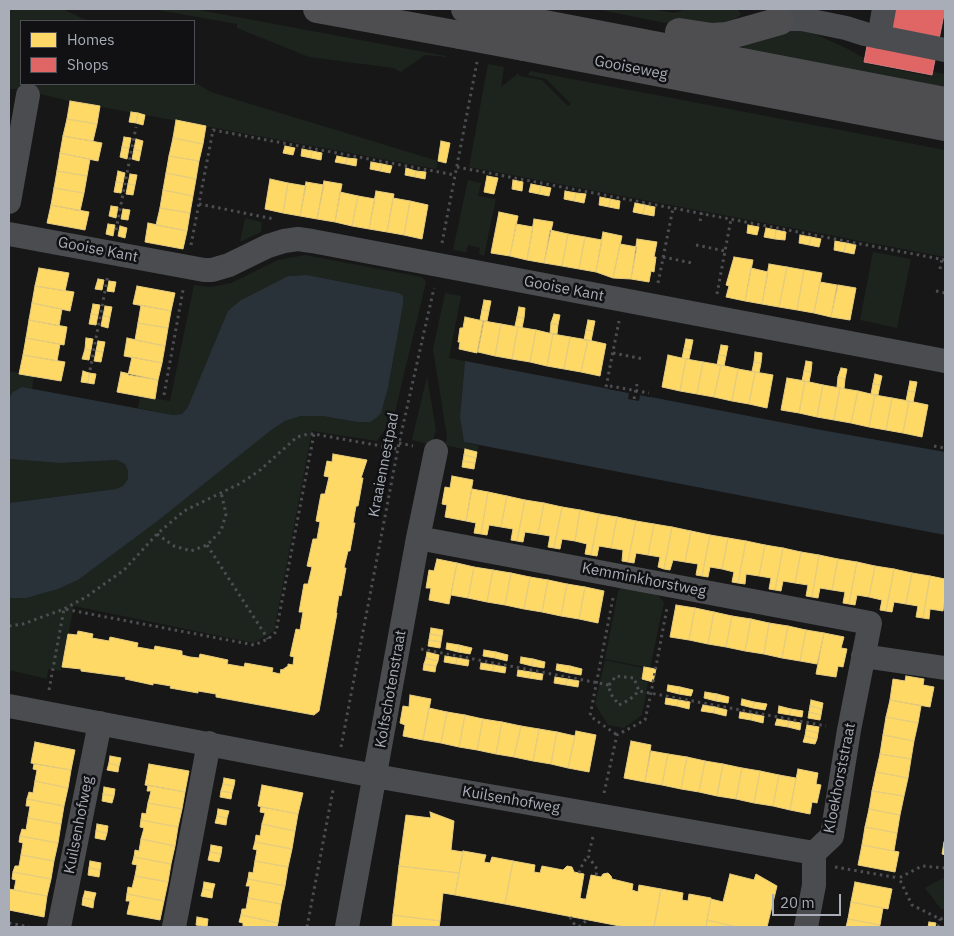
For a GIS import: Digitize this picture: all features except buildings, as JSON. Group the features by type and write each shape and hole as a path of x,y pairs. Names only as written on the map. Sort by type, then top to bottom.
{"highway":[{"name":"Gooiseweg","path":"318,9 945,127"},
{"name":"Gooiseweg","path":"465,9 945,101"},
{"path":"615,38 642,26 712,38 742,33 792,16"}],"street":[{"path":"879,37 884,9"},
{"path":"792,16 879,37 945,50"},
{"path":"9,202 28,95"},
{"name":"Gooise Kant","path":"9,234 204,270 222,267 268,246 298,239 945,360"},
{"name":"Kolfschotenstraat","path":"347,927 418,538 436,451"},
{"name":"Kemminkhorstweg","path":"418,538 870,623"},
{"name":"Kloekhorststraat","path":"814,858 832,836 849,730 870,623"},
{"path":"863,656 945,668"},
{"name":"Kuilsenhofweg","path":"9,706 375,776 599,815 814,858"},
{"name":"Kuilsenhofweg","path":"58,927 100,723"},
{"path":"174,927 209,743"},
{"path":"806,927 814,885 814,858"}],"path":[{"name":"Kraaiennestpad","path":"307,927 398,449 425,333 477,61"},
{"path":"115,237 136,128"},
{"path":"164,395 213,130 455,175"},
{"path":"457,167 944,259 940,269"},
{"path":"199,204 274,218 284,241"},
{"path":"654,306 673,208"},
{"path":"700,221 702,214"},
{"path":"713,316 731,219"},
{"path":"696,246 725,251"},
{"path":"663,257 692,263"},
{"path":"90,370 107,280"},
{"path":"936,291 945,293"},
{"path":"623,300 608,386 649,393"},
{"path":"613,353 644,359"},
{"path":"634,399 637,384"},
{"path":"64,609 254,645 268,640 276,632 314,434"},
{"path":"9,626 23,624 64,609 86,597 124,570 157,534 184,511 241,483 259,471 296,436 314,434 398,449"},
{"path":"934,446 945,448"},
{"path":"157,534 174,546 191,551 207,545 221,532 226,514 221,492"},
{"path":"207,545 268,640"},
{"path":"618,575 590,716 618,735"},
{"path":"579,873 588,856 618,735 644,720 652,692 671,585"},
{"path":"45,712 64,609"},
{"path":"399,645 609,684"},
{"path":"638,691 634,678 616,676 609,684 610,693 619,705 629,700 638,691 652,692 849,730"},
{"path":"588,856 597,868 596,876"},
{"path":"814,858 899,878 922,866 945,868"},
{"path":"899,878 912,906 940,919 945,918"},
{"path":"570,917 577,927 587,920"},
{"path":"938,927 940,919"},
{"path":"9,923 29,927"}],"shaded area":[{"path":"9,9 63,9 86,20 20,20 20,85 195,85 195,83 211,92 438,161 436,169 70,101 18,89 9,89"},
{"path":"152,9 194,9 446,57 425,55 401,72 394,68 309,57 237,28 237,24"},
{"path":"596,9 652,9 674,13 687,9 738,9 741,15 726,24 680,26"},
{"path":"790,27 817,35 844,47 868,60 868,64 929,76 930,71 945,74 945,87 744,49 743,47 745,41"},
{"path":"488,64 504,67 501,87 519,73 519,76 542,80 568,106 571,104 546,79 528,75 530,71 945,150 945,257 469,167"},
{"path":"468,180 481,183 478,196 496,199 484,256 479,254 480,248 468,245 466,252 453,250"},
{"path":"245,218 262,222 261,232 240,242"},
{"path":"873,252 911,259 897,328 860,320"},
{"path":"305,255 422,277 426,282 394,416 377,441 312,431 274,631 254,643 74,606 61,671 48,669 47,679 9,670 9,598 27,598 58,589 78,580 155,523 285,421 301,416 323,416 357,422 381,412 388,388 403,305 399,293 307,275 288,276 241,300 188,407 182,414 173,415 138,408 140,396 170,401 194,285 210,287 231,283 278,260"},
{"path":"307,275 399,293 403,296 388,388 381,413 370,422 357,422 323,416 301,416 285,421 155,523 78,580 58,589 27,598 9,598 9,503 116,489 123,486 128,479 128,471 125,464 117,460 60,463 9,459 9,397 13,392 22,387 173,415 182,414 188,407 228,311 241,300 288,276"},
{"path":"445,293 461,296 449,358 465,361 460,417 464,442 479,446 477,452 445,445 447,437 433,349"},
{"path":"465,361 945,452 945,535 464,442 460,417"},
{"path":"9,371 34,376 32,389 22,387 13,392 9,397"},
{"path":"427,376 436,430 432,445 412,440"},
{"path":"9,459 60,463 117,460 125,464 128,471 128,479 123,486 116,489 9,503"},
{"path":"621,587 654,591 664,602 650,668 605,659 618,592"},
{"path":"605,660 643,668 641,680 648,682 642,715 624,728 608,725 595,704"},
{"path":"945,877 945,909 941,909 925,888"}],"pier":[{"path":"609,386 650,394 649,397 640,395 639,401 628,399 629,393 608,389"}]}
